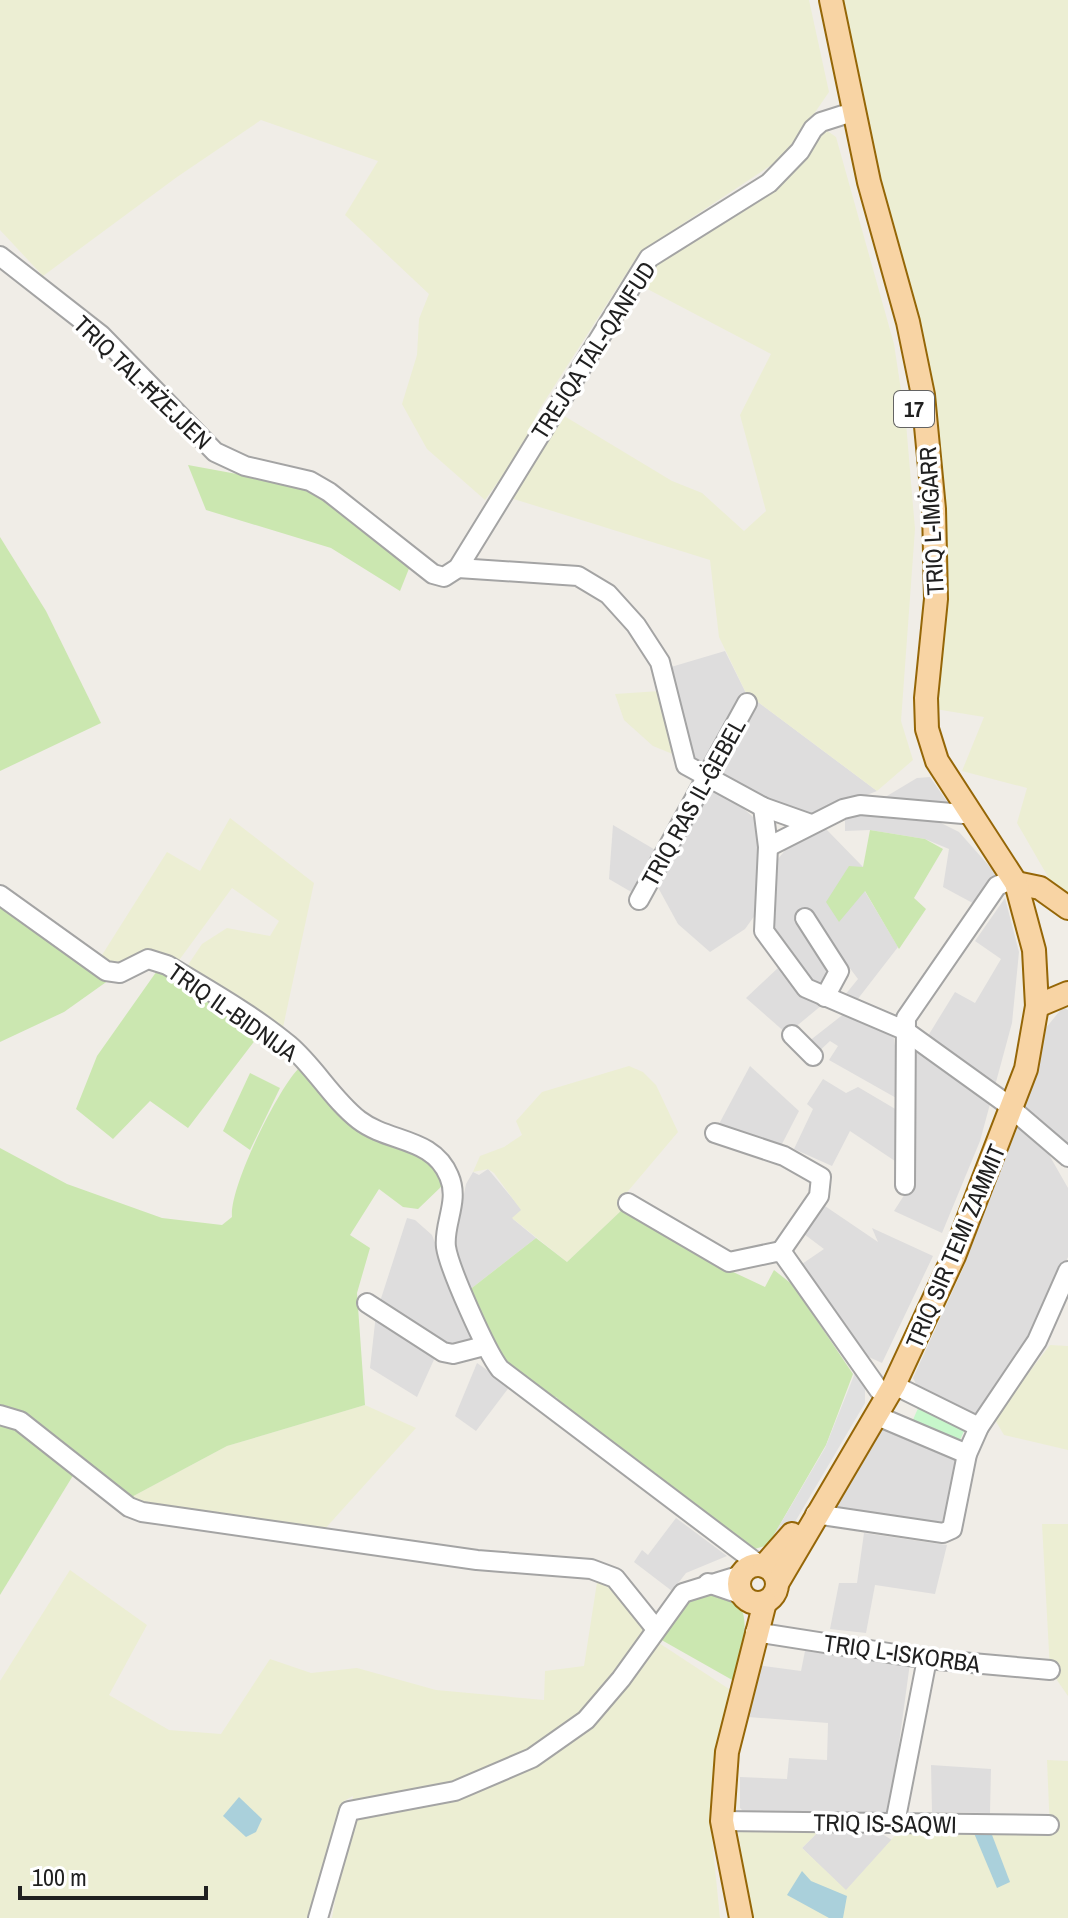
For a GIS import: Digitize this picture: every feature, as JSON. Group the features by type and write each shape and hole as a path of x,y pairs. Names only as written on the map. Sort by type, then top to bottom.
{"main road":[{"name":"TRIQ L-IMĠARR","path":"821,0 843,115 887,279 913,397 924,511 925,596 916,698 917,731 929,767 1012,882"},
{"name":"TRIQ L-IMĠARR","path":"831,0 869,182 908,322 923,395 934,509 936,599 926,698 927,729 937,761 1012,882"},
{"path":"1012,882 1040,888 1068,908"},
{"name":"TRIQ SIR TEMI ZAMMIT","path":"755,1582 815,1514 884,1397 954,1256 1008,1106 1026,1069 1037,1006 1034,950 1012,882"},
{"name":"TRIQ SIR TEMI ZAMMIT","path":"1008,1106 1029,1004 1030,973 1012,882"},
{"path":"1037,1006 1068,993"},
{"name":"TRIQ SIR TEMI ZAMMIT","path":"741,1918 722,1821 727,1752 755,1632 755,1582 787,1542 884,1397"}],"street":[{"name":"TREJQA TAL-QANFUD","path":"458,568 649,258 769,183 800,151 813,129 821,122 843,115"},
{"name":"TRIQ TAL-ĦŻEJJEN","path":"0,256 101,335 215,452 245,466 319,487 433,574 444,577 458,568"},
{"path":"458,568 578,576 608,594 636,625 660,662 686,765 763,807 811,824"},
{"name":"TRIQ RAS IL-ĠEBEL","path":"639,900 747,703"},
{"path":"768,847 811,824 860,805 963,814"},
{"path":"763,807 768,847 764,931 806,988 904,1030 1008,1106 1068,1157"},
{"path":"905,1185 906,1018 997,886 1012,882"},
{"name":"TRIQ IL-BIDNIJA","path":"0,895 106,971 120,973 148,959 167,965 289,1046 360,1120 420,1145 435,1156 448,1172 453,1188 446,1239 448,1256 484,1346 509,1377 718,1537 755,1582"},
{"path":"805,918 839,971 825,997"},
{"path":"792,1035 813,1056"},
{"path":"628,1203 729,1262 781,1251 819,1196 821,1177 784,1156 715,1133"},
{"path":"781,1251 884,1397 967,1454"},
{"path":"815,1514 943,1533 952,1529 967,1454 979,1427 1037,1341 1068,1271"},
{"path":"367,1303 443,1352 453,1354 484,1346"},
{"path":"884,1397 979,1427"},
{"path":"0,1415 20,1421 129,1507 142,1512 477,1560 591,1569 615,1578 656,1629"},
{"path":"318,1918 349,1811 455,1791 532,1758 586,1720 621,1679 683,1593 708,1583 755,1582"},
{"name":"TRIQ L-ISKORBA","path":"755,1632 927,1659 1050,1670"},
{"path":"895,1823 927,1659"},
{"name":"TRIQ IS-SAQWI","path":"722,1821 1049,1825"}],"shaded area":[{"path":"725,651 746,693 705,768 696,764 671,667"},
{"path":"754,699 877,791 807,818 773,804 715,772"},
{"path":"930,777 948,803 882,799 917,778"},
{"path":"712,781 761,824 760,908 745,929 710,952 678,924 655,882"},
{"path":"923,814 959,832 998,876 980,907 943,887 949,849 925,839 870,830 845,831 845,815"},
{"path":"613,825 657,851 633,893 609,879"},
{"path":"826,829 863,867 849,867 832,894 839,921 864,890 898,947 857,1000 845,995 858,979 816,923 835,971 825,986 815,983 773,925 778,859 791,843"},
{"path":"1005,898 1019,952 1012,1023 980,1141 942,1233 894,1211 910,1186 915,1057 955,992 975,1003 1001,959 975,941"},
{"path":"780,966 794,989 822,1005 787,1034 746,998"},
{"path":"1063,1007 1068,1010 1068,1146 1021,1107 1045,1029"},
{"path":"845,1013 893,1034 898,1063 898,1099 829,1060 838,1046 830,1041 817,1053 808,1042"},
{"path":"750,1066 799,1111 782,1144 719,1124"},
{"path":"823,1079 846,1093 858,1087 897,1110 895,1161 850,1131 832,1166 794,1149 813,1109 807,1104"},
{"path":"1019,1122 1044,1146 1068,1188 1068,1257 1032,1346 983,1412 974,1414 917,1386 913,1378 965,1264 966,1236 1009,1128"},
{"path":"488,1169 522,1210 513,1219 536,1238 468,1291 452,1253 466,1184 473,1172 479,1175"},
{"path":"819,1202 878,1242 872,1228 933,1256 882,1363 860,1353 802,1264 824,1249 800,1231"},
{"path":"407,1218 415,1220 432,1235 472,1339 437,1353 417,1397 370,1368 376,1314"},
{"path":"477,1363 510,1386 476,1431 455,1416"},
{"path":"855,1373 865,1388 865,1403 785,1539 770,1550 760,1550 768,1545 825,1448"},
{"path":"877,1427 960,1461 949,1526 837,1513 833,1506"},
{"path":"676,1518 727,1556 686,1573 672,1591 634,1562 642,1550 648,1555"},
{"path":"864,1533 947,1545 935,1594 875,1585 866,1633 830,1629 839,1583 857,1583"},
{"path":"806,1646 910,1663 889,1817 745,1813 740,1808 740,1777 787,1779 789,1758 827,1760 828,1723 748,1717 757,1665 801,1671"},
{"path":"931,1765 991,1769 990,1813 932,1812"},
{"path":"821,1829 877,1831 892,1840 846,1891 802,1848"}],"green space":[{"path":"0,0 809,0 829,92 785,156 640,252 539,410 518,454 485,500 427,449 402,404 417,355 419,319 429,294 345,215 378,161 261,120 177,177 43,276 0,230"},
{"path":"841,0 1068,0 1068,902 1055,889 1017,823 1027,788 962,771 984,717 929,708 931,385 908,274 895,256"},
{"path":"826,130 836,137 894,344 906,423 915,529 901,721 913,760 877,791 746,693 719,637 710,560 501,495 556,411 672,481 702,493 744,531 766,511 740,415 771,354 636,283 694,232 774,188"},
{"path":"188,465 318,489 410,566 400,591 331,548 206,510"},
{"path":"0,537 46,611 101,723 0,771"},
{"path":"660,691 675,755 653,746 624,720 615,694"},
{"path":"230,818 314,883 282,1032 189,973 188,965 202,944 227,928 270,936 279,921 232,888 177,963 97,963 167,852 200,871"},
{"path":"870,830 925,839 943,849 914,898 926,909 899,949 865,891 839,922 826,902 849,866 863,867"},
{"path":"0,900 109,980 64,1012 0,1042"},
{"path":"159,968 259,1035 188,1128 150,1101 113,1139 76,1109 97,1056"},
{"path":"629,1066 643,1072 656,1085 678,1132 618,1203 624,1208 567,1262 512,1218 521,1210 494,1173 488,1169 473,1172 480,1156 504,1147 522,1135 516,1121 542,1092"},
{"path":"298,1069 333,1105 435,1163 443,1185 418,1209 403,1207 379,1189 350,1235 370,1248 357,1293 365,1405 227,1446 126,1500 0,1410 0,1148 67,1184 162,1218 222,1225 232,1217 238,1185 256,1140 278,1097"},
{"path":"250,1073 280,1088 250,1150 223,1131"},
{"path":"624,1208 697,1255 765,1287 774,1270 793,1285 853,1374 826,1445 768,1545 751,1550 570,1413 556,1397 545,1400 498,1361 468,1291 536,1238 567,1262"},
{"path":"1050,1345 1068,1346 1068,1450 1004,1435 994,1418"},
{"path":"365,1405 416,1428 323,1531 146,1507 126,1500 227,1446"},
{"path":"919,1406 966,1427 958,1444 912,1422"},
{"path":"0,1419 77,1469 0,1595"},
{"path":"1042,1524 1068,1524 1068,1696 1050,1670"},
{"path":"70,1570 147,1625 109,1695 169,1730 221,1734 270,1659 311,1673 357,1668 436,1690 544,1700 545,1671 584,1666 598,1576 659,1643 729,1689 710,1819 720,1918 332,1918 353,1796 344,1801 314,1918 0,1918 0,1681"},
{"path":"701,1593 721,1595 734,1601 742,1610 744,1635 734,1681 658,1638 688,1598"},
{"path":"1047,1760 1068,1761 1068,1918 753,1918 738,1832 821,1829 802,1848 846,1890 901,1829 1050,1832"}],"water":[{"path":"239,1797 262,1819 256,1832 246,1837 223,1816"},
{"path":"971,1826 989,1827 1010,1882 997,1888"},
{"path":"802,1871 811,1881 847,1896 843,1918 829,1918 787,1895"}]}
